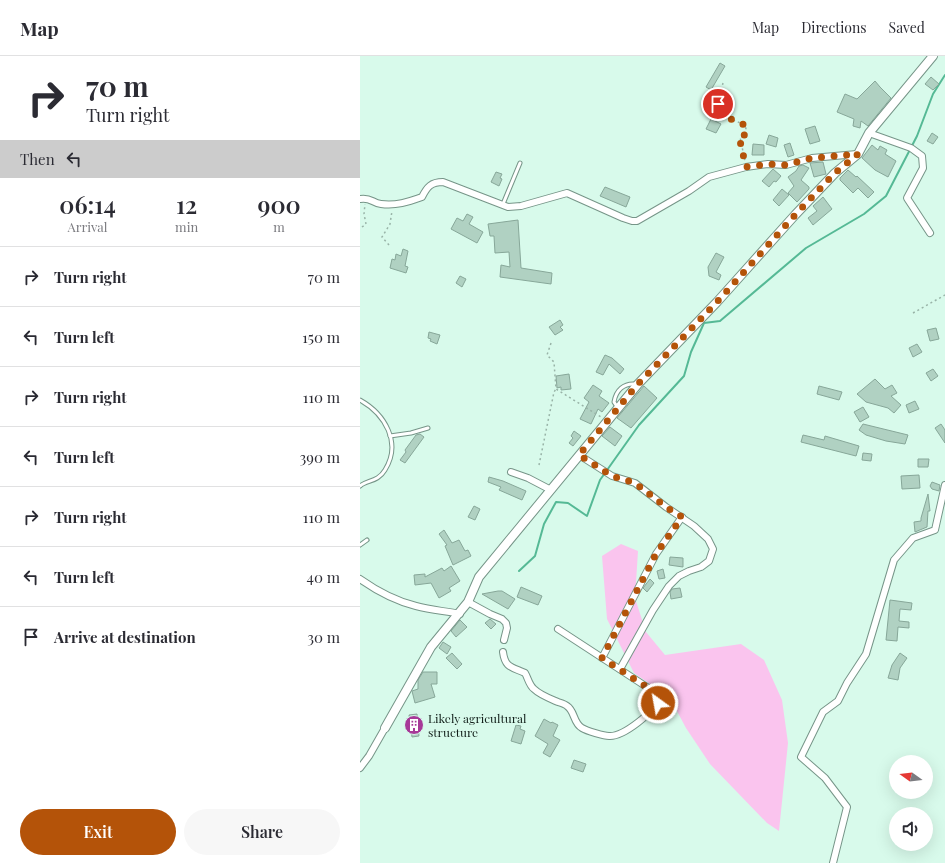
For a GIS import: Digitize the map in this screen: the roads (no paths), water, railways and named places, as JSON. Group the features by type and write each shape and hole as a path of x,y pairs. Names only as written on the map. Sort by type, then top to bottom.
{"street":[{"path":"360,768 369,756 431,647 460,614 468,602 479,577 638,384 717,302 835,173 858,154 869,133 933,56"},
{"path":"869,133 911,148 922,156 923,168 907,198 930,233"},
{"path":"360,199 371,199 379,204 394,205 422,197 430,185 437,182 443,182 508,207 521,206 567,193 623,218 637,221 689,191 709,177 746,167 768,164 786,165 812,158 858,154"},
{"path":"579,455 612,476 635,483 694,526 708,539 713,549 709,561 701,567 679,576 669,586 620,669"},
{"path":"511,472 528,478 551,490"},
{"path":"833,863 847,807 825,778 801,757 823,712 838,701 847,683 866,654 894,560 913,538 935,530 945,485"},
{"path":"602,658 656,554 682,517"},
{"path":"360,579 375,589 397,600 421,607 460,614"},
{"path":"468,602 502,619 506,623 507,628 504,640"},
{"path":"502,652 506,664 525,673 534,689 557,702 566,705 571,710 574,719 581,728 610,736 626,731 642,719 658,703 659,698 656,693 558,629"}],"lane":[{"path":"502,204 520,163"},
{"path":"360,400 379,415 389,430 392,443 385,470 377,479 360,486"},
{"path":"390,436 411,433 428,428"},
{"path":"360,545 367,540"}],"waterway":[{"path":"519,571 535,556 544,524 556,502 568,503 587,516 600,480 639,425 684,376 691,352 704,323 720,321 806,248 864,214 886,196 917,136 933,94 945,75"}],"place":[{"name":"Likely agricultural structure","path":"414,725"}]}
